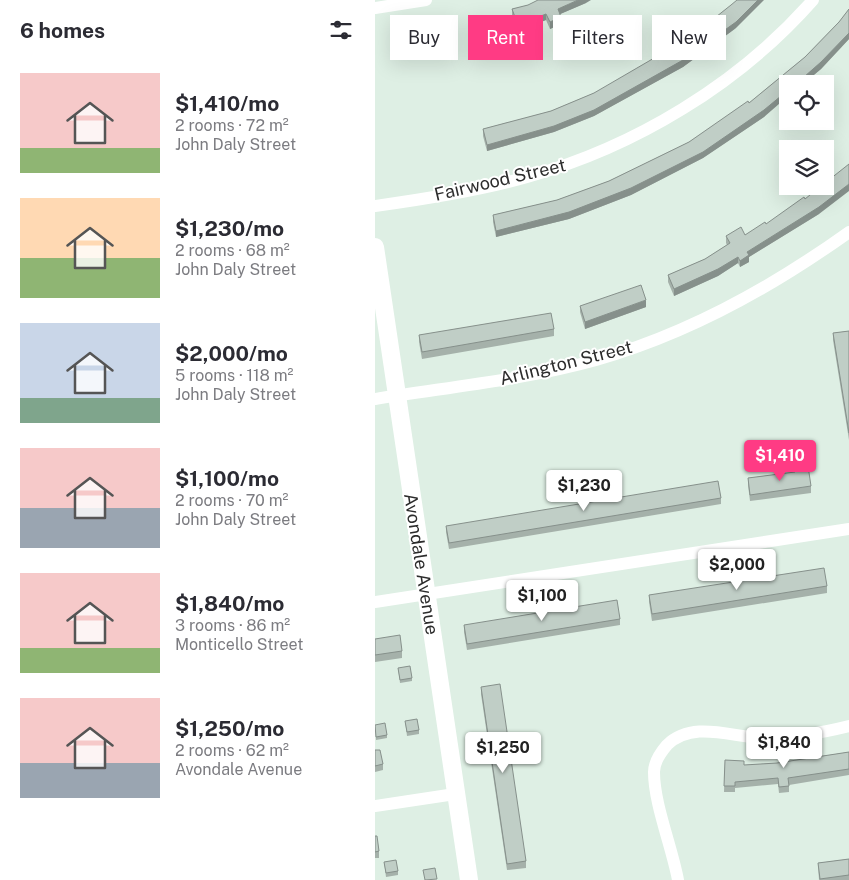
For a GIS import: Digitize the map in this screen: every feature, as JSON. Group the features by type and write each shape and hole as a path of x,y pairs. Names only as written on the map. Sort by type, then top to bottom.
{"street":[{"path":"375,8 426,0"},
{"name":"Fairwood Street","path":"375,206 481,188 527,177 574,162 628,140 707,92 746,63 776,37 813,0"},
{"name":"Arlington Street","path":"375,398 420,394 548,371 595,360 641,345 703,319 753,294 810,260 849,232"},
{"name":"Avondale Avenue","path":"375,247 469,880"},
{"path":"375,602 849,529"},
{"path":"678,880 659,803 654,771 659,756 671,742 691,732 703,731 762,738 809,734 849,726"},
{"path":"375,806 455,794"}],"building":[{"path":"538,0 578,0 558,9 560,15 553,15 553,21 550,22 546,14 514,15 512,9"},
{"path":"737,0 758,0 726,29 726,15 718,15"},
{"path":"849,9 849,33 821,62 806,75 783,75 805,57"},
{"path":"652,59 683,60 594,110 554,126 487,145 483,129 551,111 594,93"},
{"path":"779,78 779,98 703,152 631,188 569,212 496,231 493,215 557,200 609,181 689,142 748,101 749,103"},
{"path":"849,164 849,184 819,207 747,252 749,255 740,261 738,257 718,269 674,289 668,275 705,259 730,243 726,236 741,227 745,235 765,222 766,224 804,197 805,199 810,195 834,195 834,176"},
{"path":"641,285 646,300 585,322 580,306"},
{"path":"551,313 554,329 422,352 419,335"},
{"path":"849,331 849,433 833,333"},
{"path":"808,466 811,486 750,495 748,478 795,472 794,468"},
{"path":"718,481 721,498 449,543 446,526"},
{"path":"824,568 827,586 652,614 649,595"},
{"path":"617,600 620,619 467,644 464,625"},
{"path":"400,635 402,651 375,655 375,639"},
{"path":"410,666 412,678 400,680 398,668"},
{"path":"500,684 526,861 507,864 481,687"},
{"path":"417,719 419,730 407,732 405,721"},
{"path":"385,723 387,735 376,737 375,725"},
{"path":"375,750 380,750 383,764 375,766"},
{"path":"849,752 849,769 788,778 789,786 779,787 778,778 735,782 735,786 724,786 725,760 744,761 744,765 777,763"},
{"path":"375,836 377,836 379,851 375,852"},
{"path":"849,859 849,875 820,879 818,863"},
{"path":"396,860 398,871 386,873 384,862"},
{"path":"435,868 437,879 425,880 423,870"}]}
